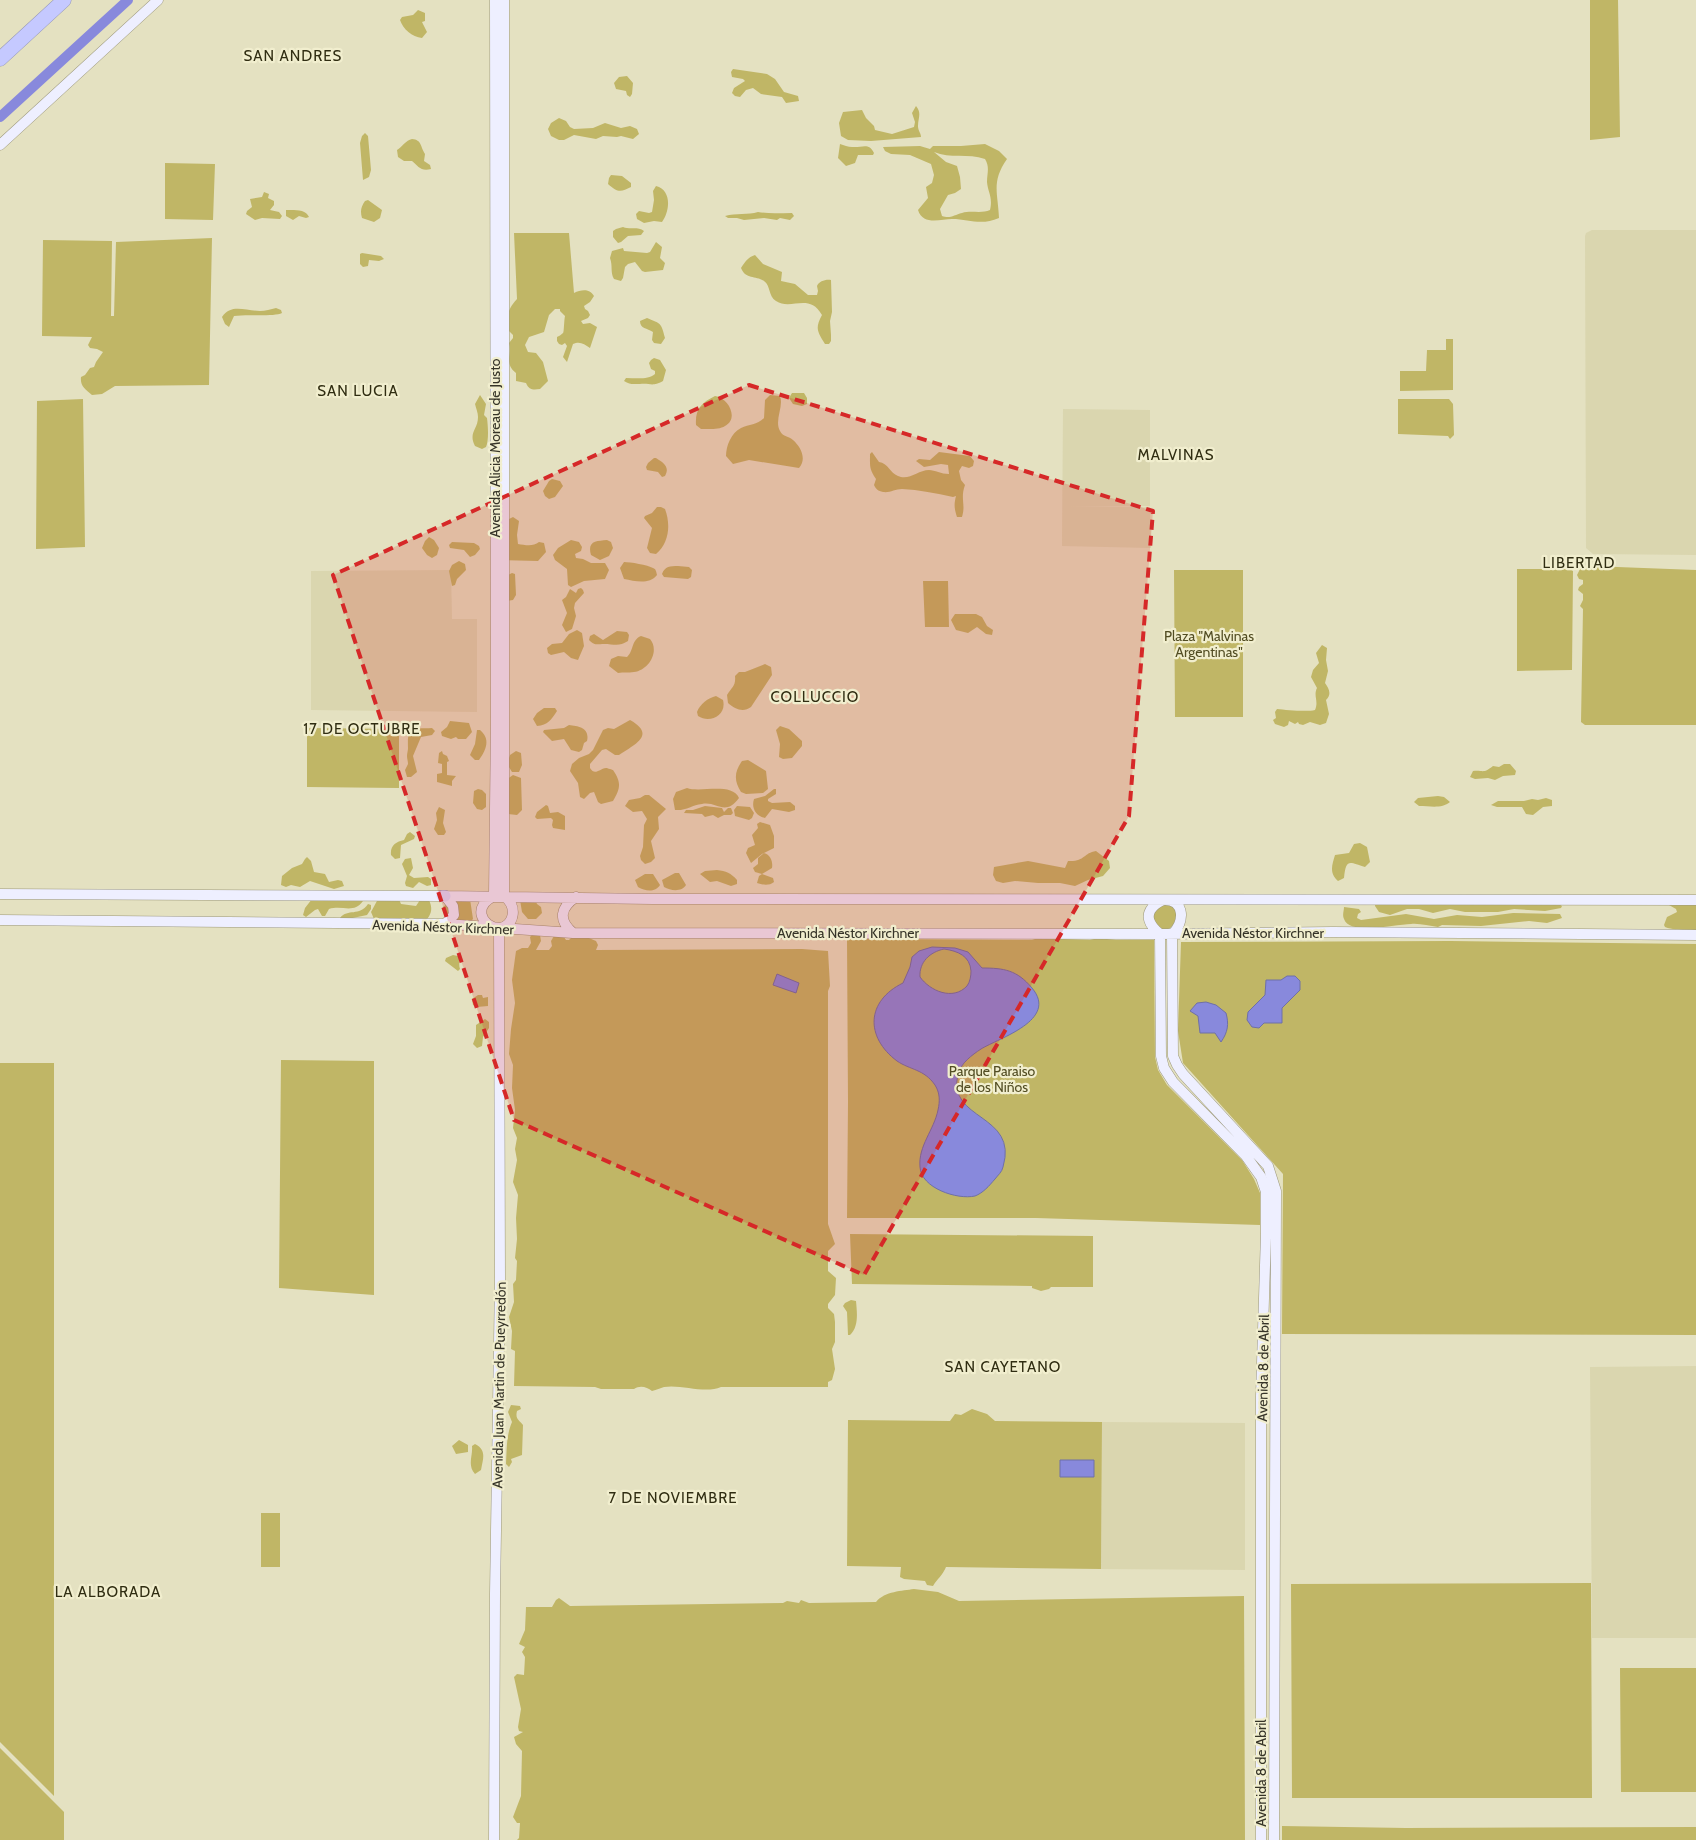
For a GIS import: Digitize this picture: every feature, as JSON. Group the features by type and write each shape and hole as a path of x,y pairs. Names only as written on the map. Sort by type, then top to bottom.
{"highway":[{"path":"0,59 64,0"}],"main road":[{"path":"0,145 158,0"},
{"name":"Avenida Alicia Moreau de Justo","path":"495,0 495,558 499,896"},
{"name":"Avenida Alicia Moreau de Justo","path":"499,896 504,0"},
{"name":"Avenida Néstor Kirchner","path":"0,894 1165,900 1696,900"},
{"path":"443,896 453,906 454,915 445,924"},
{"path":"499,896 512,904 513,914 508,924 499,929 488,926 482,917 481,911 485,902 499,896"},
{"path":"573,932 567,927 563,916 564,909 568,903 576,897"},
{"path":"1160,934 1150,923 1148,916 1151,908 1165,900 1174,903 1182,915 1178,929 1172,934"},
{"name":"Avenida Néstor Kirchner","path":"0,920 445,924 499,929 573,932 1160,934 1339,932 1696,935"},
{"name":"Avenida Juan Martin de Pueyrredón","path":"494,1840 495,1588 500,1280 499,929"},
{"name":"Avenida 8 de Abril","path":"1160,934 1160,1056 1164,1068 1173,1082 1246,1156 1261,1177 1266,1192 1261,1396 1261,1840"},
{"name":"Avenida 8 de Abril","path":"1172,934 1172,1034 1173,1056 1176,1065 1268,1166 1276,1191 1274,1840"}],"highlighted area":[{"path":"749,385 1153,511 1129,816 864,1275 514,1120 333,575"}],"shaded area":[{"path":"1592,230 1696,230 1696,555 1593,554 1586,548 1585,236 1586,233"},
{"path":"1063,409 1150,410 1150,506 1069,506 1150,507 1151,548 1062,546"},
{"path":"451,570 452,619 477,619 477,712 311,710 311,571"},
{"path":"1696,1366 1696,1638 1592,1638 1590,1367"},
{"path":"1102,1422 1245,1423 1245,1570 1101,1569"}],"green space":[{"path":"1590,0 1618,0 1620,137 1590,140"},
{"path":"418,10 425,13 425,21 422,22 427,32 422,38 408,32 400,20 402,17 413,15"},
{"path":"733,69 767,74 775,79 784,92 798,96 799,101 786,103 782,97 761,94 753,88 746,90 740,97 735,96 732,93 734,88 745,81 732,77 731,72"},
{"path":"627,76 633,83 630,97 626,91 616,89 614,83 619,77"},
{"path":"916,106 919,113 918,129 921,137 871,141 848,140 841,136 839,123 843,112 862,110 875,130 892,134 914,127 915,122 912,113"},
{"path":"559,118 566,121 574,129 593,128 605,123 621,128 630,126 637,129 639,134 633,139 621,136 603,136 596,139 574,135 564,140 559,140 551,136 548,129 551,123"},
{"path":"365,133 368,136 371,170 369,177 363,180 360,143"},
{"path":"412,139 420,144 425,154 424,161 430,165 431,169 422,169 412,161 404,161 398,157 397,150"},
{"path":"840,144 851,147 867,147 874,153 873,155 858,155 855,163 846,166 838,158"},
{"path":"985,144 999,151 1007,159 997,181 999,218 981,222 952,219 928,220 924,218 918,210 928,198 926,187 932,183 934,175 931,164 910,155 891,154 885,151 883,147 920,146 930,149 933,146","holes":["934,152 972,156 985,159 988,167 987,182 991,198 990,210 965,212 950,217 942,216 940,209 948,195 961,189 957,166 946,162"]},
{"path":"165,163 215,164 213,220 165,219"},
{"path":"611,175 622,176 631,183 631,187 622,191 614,189 608,184"},
{"path":"656,186 661,188 667,196 667,212 662,222 644,223 637,219 636,214 639,211 652,212 653,191"},
{"path":"264,192 269,194 268,198 274,201 274,205 270,210 279,212 282,216 280,219 262,218 255,220 246,214 252,207 250,199 262,197"},
{"path":"368,200 382,210 380,218 374,222 362,218 362,207 365,201"},
{"path":"286,210 303,211 309,217 299,216 293,220 286,216"},
{"path":"758,212 792,213 794,216 790,220 764,218 744,220 725,216"},
{"path":"623,227 644,231 641,235 628,236 618,243 613,237 613,231"},
{"path":"514,233 569,233 574,293 587,291 594,296 584,306 590,315 581,321 583,324 590,323 597,327 590,348 582,343 575,343 567,362 563,357 567,346 565,343 559,344 557,341 557,337 563,332 565,316 560,309 555,309 549,315 544,332 529,337 525,345 528,352 536,353 543,362 548,381 540,389 532,389 526,383 516,381 516,373 512,370 509,363 509,343 513,335 509,331 508,314 517,299"},
{"path":"212,238 209,385 115,386 102,394 92,395 81,383 81,377 90,368 94,367 103,352 90,348 88,345 92,337 42,336 43,240 112,241 111,316 114,316 116,242"},
{"path":"656,242 662,247 660,258 665,263 663,270 645,272 635,262 625,267 621,281 614,279 610,258 612,251 623,248 624,251 647,253 650,252"},
{"path":"360,254 381,256 384,259 379,261 369,260 368,266 363,267 360,264"},
{"path":"755,255 763,264 782,272 781,281 795,284 808,295 817,295 818,284 831,280 832,312 830,321 831,341 829,344 825,344 819,333 818,323 822,315 817,308 806,303 782,304 773,299 764,281 748,276 743,272 741,268 749,258"},
{"path":"276,308 281,310 282,313 234,316 229,327 225,324 222,317 234,309 260,311"},
{"path":"647,318 661,326 665,338 661,344 654,343 652,340 653,332 641,326 640,321"},
{"path":"1446,339 1453,339 1453,390 1400,391 1400,371 1426,371 1427,350 1446,350"},
{"path":"654,358 660,360 666,370 663,381 656,384 632,384 624,381 626,378 645,378 655,374 649,363"},
{"path":"792,393 804,393 807,398 807,404 802,406 793,404 789,398"},
{"path":"480,395 486,404 484,415 487,418 488,429 487,444 482,449 475,446 473,441 473,434 478,421 475,404"},
{"path":"770,395 780,396 781,405 778,427 781,433 793,440 801,450 803,461 799,468 749,460 733,464 726,456 728,444 737,430 764,418 765,400"},
{"path":"715,396 724,401 731,409 731,419 723,427 701,429 696,425 698,411 706,401"},
{"path":"83,399 85,547 36,549 37,401"},
{"path":"1398,399 1449,399 1453,404 1454,435 1450,439 1448,436 1398,434"},
{"path":"872,452 879,462 885,464 895,475 902,477 929,470 949,474 948,465 941,464 924,467 916,461 919,459 930,460 939,452 970,456 974,461 973,466 969,468 962,466 959,471 961,480 965,485 962,517 957,517 956,514 956,496 908,489 886,492 877,490 874,485 876,479 870,467 870,454"},
{"path":"654,458 664,464 667,470 665,476 662,477 658,472 647,470 648,463"},
{"path":"552,479 560,481 563,486 555,497 549,499 543,491"},
{"path":"657,507 665,509 668,533 664,545 656,554 650,553 647,548 652,528 644,518"},
{"path":"513,517 519,521 518,544 534,545 539,542 544,543 546,552 538,561 501,560 507,520"},
{"path":"429,537 434,540 439,548 437,555 432,558 422,548"},
{"path":"571,540 579,542 582,547 581,551 575,554 576,558 591,563 605,563 609,570 605,579 584,581 571,587 568,585 567,569 555,560 553,555 558,548"},
{"path":"607,540 611,542 613,548 609,556 600,560 591,555 591,544 596,541"},
{"path":"452,542 474,543 480,549 475,555 470,557 464,550 450,548 449,545"},
{"path":"459,561 465,564 466,570 457,579 455,585 452,586 449,571 452,565"},
{"path":"624,562 651,567 657,575 646,581 624,579 620,568"},
{"path":"1591,566 1696,570 1696,725 1585,725 1581,722 1583,609 1580,606 1583,594 1578,590 1583,584 1583,580 1579,579 1577,575 1580,569"},
{"path":"668,567 689,567 692,570 691,577 688,579 664,577 662,574"},
{"path":"1517,569 1570,569 1573,571 1572,670 1517,671"},
{"name":"Plaza \"Malvinas Argentinas\"","path":"1174,570 1243,570 1243,717 1175,717"},
{"path":"515,574 516,595 513,600 507,601 508,575"},
{"path":"923,581 948,581 949,627 925,627"},
{"path":"581,588 584,593 575,603 576,616 572,629 566,632 562,625 567,613 562,600 570,589 576,593"},
{"path":"955,614 976,614 982,617 987,626 993,630 992,635 986,634 977,627 968,633 956,630 951,620"},
{"path":"577,630 582,633 584,646 578,660 571,658 564,652 551,655 548,653 547,648 552,644 562,643 569,634"},
{"path":"617,631 627,632 629,635 628,641 619,645 598,644 589,640 590,636 594,634 603,640"},
{"path":"641,636 650,639 654,649 651,659 644,668 634,672 618,673 609,666 611,659 618,656 627,657 636,640"},
{"path":"1322,645 1327,648 1326,660 1328,671 1325,683 1329,689 1326,700 1329,714 1326,723 1320,725 1310,722 1303,725 1298,722 1295,724 1289,721 1288,725 1284,727 1275,724 1273,720 1276,718 1275,712 1277,709 1315,710 1317,688 1311,677 1313,670 1319,663 1316,653"},
{"path":"765,664 771,667 772,675 751,707 745,710 739,709 728,703 727,695 734,684 735,676 739,672 745,672"},
{"path":"716,696 723,700 724,705 720,714 708,719 698,716 698,709 702,704"},
{"path":"544,708 555,708 557,711 549,722 537,726 533,719"},
{"path":"630,720 642,730 640,739 619,755 615,755 606,749 602,750 590,764 590,768 594,772 606,768 613,770 618,779 619,786 613,801 601,804 598,802 594,792 584,799 580,797 578,783 570,771 572,764 593,750 603,730 608,728 614,729"},
{"path":"450,721 469,723 472,732 466,739 458,739 456,737 451,739 442,736 441,732"},
{"path":"569,725 583,728 587,733 587,741 579,752 571,750 564,739 552,741 543,732 544,730 564,728"},
{"path":"780,726 789,729 802,741 802,746 792,758 783,759 779,757 780,744 776,730"},
{"path":"307,728 399,729 399,788 307,787"},
{"path":"432,728 435,731 432,735 421,737 413,756 417,772 411,777 407,777 405,770 408,764 407,755 410,732 415,729"},
{"path":"477,730 483,733 486,745 479,760 475,760 470,755 475,744"},
{"path":"442,751 449,761 447,762 447,775 456,776 452,781 452,786 437,782 437,774 442,773 442,764 438,763 439,753"},
{"path":"516,751 521,753 522,765 519,772 512,772 507,764 510,755"},
{"path":"748,760 766,771 768,789 763,793 746,794 741,792 739,788 736,780 737,769 742,761"},
{"path":"1504,764 1510,764 1516,771 1515,775 1503,776 1495,780 1470,777 1473,771 1485,771 1493,766 1499,767"},
{"path":"513,775 521,778 522,810 517,815 507,814 506,780"},
{"path":"687,788 730,790 739,798 729,807 707,804 675,810 673,799 676,792"},
{"path":"478,789 486,794 486,807 482,810 477,809 473,803 474,791"},
{"path":"776,789 776,794 768,799 768,801 772,803 790,802 795,806 795,810 789,812 772,809 765,818 762,817 754,808 754,799 765,796"},
{"path":"649,795 666,809 658,817 659,829 651,841 655,858 645,864 640,856 643,847 644,825 647,819 642,811 633,812 625,806 629,800"},
{"path":"1444,797 1450,802 1436,807 1419,806 1414,802 1418,798"},
{"path":"1546,798 1552,800 1552,806 1543,807 1533,815 1526,814 1522,807 1497,807 1491,805 1498,801 1524,801"},
{"path":"546,805 550,813 558,812 565,816 565,830 553,828 553,820 551,818 537,819 535,817 537,812"},
{"path":"705,806 722,808 724,812 731,808 733,813 718,818 713,815 705,817 702,814 684,813 686,810"},
{"path":"737,806 750,807 754,813 752,818 749,820 735,816 734,810"},
{"path":"439,807 445,810 443,823 446,832 444,835 438,835 434,829 437,820 436,813"},
{"path":"760,822 770,825 774,836 774,848 762,854 751,863 746,853 748,848 755,845 752,835 758,828 757,824"},
{"path":"410,832 415,836 414,839 401,845 400,858 395,859 391,855 393,846 404,840"},
{"path":"1360,843 1367,847 1370,862 1365,867 1352,863 1347,864 1344,878 1338,881 1332,872 1335,855 1349,853 1354,844"},
{"path":"1096,851 1109,861 1110,868 1103,876 1075,886 1060,883 1015,881 1003,883 996,881 993,875 994,867 1028,861 1065,868 1068,861 1081,859"},
{"path":"764,853 770,857 772,868 762,874 755,872 753,868 758,864 758,858"},
{"path":"307,857 311,861 314,872 325,874 329,882 342,881 344,886 334,889 310,881 300,887 281,885 282,876 292,868 302,864"},
{"path":"411,858 413,868 409,875 414,878 428,877 431,879 431,885 427,886 419,882 413,888 406,886 407,876 402,864 405,859"},
{"path":"717,870 730,874 737,880 737,884 731,886 717,881 710,882 700,874 705,871"},
{"path":"675,873 679,873 686,885 682,889 676,890 664,887 662,880"},
{"path":"645,874 653,874 660,885 658,888 650,890 638,887 635,880"},
{"path":"762,874 773,878 774,882 766,885 757,883 759,876"},
{"path":"463,891 470,899 473,919 471,921 467,920 460,928 449,915 443,913 443,907"},
{"path":"533,895 537,904 541,907 542,913 536,919 528,919 522,912 520,900"},
{"path":"360,897 363,901 356,907 329,909 325,916 322,916 318,909 306,917 303,915 305,908 312,899 331,898 350,901"},
{"path":"398,897 401,904 416,906 420,900 429,900 431,913 423,924 374,919 371,912 378,899"},
{"path":"1375,902 1559,904 1562,906 1561,908 1545,911 1514,909 1498,912 1465,912 1450,909 1433,913 1419,909 1407,909 1390,915 1379,912"},
{"path":"1696,902 1696,930 1665,927 1667,917 1677,912 1676,909 1669,905"},
{"path":"1166,903 1173,907 1178,915 1170,928 1161,930 1157,928 1152,916 1154,910"},
{"path":"368,904 371,905 371,909 367,915 343,920 340,918 346,913 357,912 365,908"},
{"path":"1344,907 1359,909 1361,912 1357,918 1361,920 1406,914 1434,919 1457,915 1482,917 1513,913 1560,914 1562,918 1547,923 1529,921 1481,926 1442,925 1438,927 1414,924 1364,928 1348,924 1343,917"},
{"path":"534,933 540,935 541,941 536,950 549,950 554,936 564,937 566,940 569,940 573,936 584,936 596,941 598,945 596,950 802,949 828,951 830,986 828,991 828,1224 835,1244 828,1251 828,1271 836,1278 835,1295 828,1304 828,1308 834,1314 835,1322 835,1342 832,1349 835,1369 832,1380 828,1382 828,1387 721,1387 708,1390 671,1386 652,1391 641,1387 634,1389 601,1389 595,1387 514,1386 515,1351 511,1349 512,1331 509,1317 514,1302 513,1284 516,1280 517,1261 515,1258 518,1195 513,1182 517,1160 515,1149 517,1138 513,1128 515,1110 512,1088 513,1065 509,1054 515,1003 512,980 516,951 528,948 531,943 530,937"},
{"name":"Parque Paraiso de los Niños","path":"870,937 882,939 1032,940 1038,938 1090,940 1098,938 1154,940 1155,1057 1158,1070 1167,1085 1242,1160 1260,1193 1260,1225 1036,1218 847,1218 847,939 868,939"},
{"path":"1450,941 1696,944 1696,1335 1282,1334 1283,1174 1183,1063 1178,1031 1181,942"},
{"path":"453,955 459,958 460,969 458,971 445,961 446,958"},
{"path":"482,995 483,998 488,997 488,1006 477,1007 473,1005 472,999"},
{"path":"485,1019 489,1022 489,1028 483,1037 482,1046 477,1048 473,1044 476,1036 476,1025"},
{"path":"281,1060 374,1061 374,1295 279,1288"},
{"path":"0,1063 54,1063 54,1796 0,1742"},
{"path":"850,1234 1093,1236 1093,1287 1051,1287 1041,1291 1032,1288 1032,1286 852,1284"},
{"path":"851,1300 856,1301 857,1319 853,1332 848,1335 847,1312 843,1306"},
{"path":"511,1405 520,1406 521,1409 517,1411 517,1416 523,1425 522,1455 511,1459 512,1462 509,1467 506,1464 508,1437 512,1422 508,1412"},
{"path":"972,1409 987,1414 995,1421 1102,1422 1101,1569 946,1567 933,1586 927,1585 925,1581 900,1577 901,1567 847,1566 848,1420 950,1421 955,1414 961,1415"},
{"path":"459,1440 468,1445 468,1452 456,1454 452,1446"},
{"path":"475,1444 483,1452 483,1459 481,1470 475,1474 471,1464 472,1446"},
{"path":"261,1513 280,1513 280,1567 261,1567"},
{"path":"1591,1583 1592,1798 1292,1798 1291,1584"},
{"path":"914,1589 938,1592 959,1601 1244,1596 1245,1840 517,1840 519,1838 520,1823 517,1823 513,1817 521,1796 522,1751 516,1744 514,1737 523,1732 519,1731 518,1727 521,1709 514,1677 517,1674 524,1675 525,1657 522,1652 525,1647 519,1644 525,1630 526,1607 552,1607 559,1598 570,1606 783,1603 787,1601 799,1603 801,1600 809,1603 876,1602 889,1594"},
{"path":"1620,1668 1696,1668 1696,1792 1621,1792"},
{"path":"0,1748 64,1812 64,1840 0,1840"},
{"path":"1282,1826 1406,1828 1696,1827 1696,1840 1282,1840"}],"water":[{"path":"932,947 955,948 968,952 982,968 1010,971 1021,977 1032,988 1038,999 1038,1009 1032,1018 1012,1033 981,1049 964,1063 959,1070 957,1089 962,1101 993,1126 1001,1136 1005,1149 1001,1172 986,1189 975,1196 968,1197 950,1194 941,1191 926,1181 920,1167 920,1159 938,1110 938,1091 931,1080 922,1073 897,1061 879,1041 875,1031 876,1009 882,999 903,983 912,957 919,951","holes":["939,950 949,950 966,958 971,971 967,986 955,993 936,990 920,977 923,962 930,955"]},
{"path":"777,974 799,983 796,993 773,985"},
{"path":"1287,976 1295,976 1300,981 1300,990 1282,1008 1282,1023 1264,1023 1259,1028 1252,1027 1247,1020 1248,1012 1265,995 1266,980 1281,980"},
{"path":"1206,1002 1216,1005 1226,1013 1227,1028 1221,1042 1215,1033 1200,1033 1198,1016 1190,1011 1197,1003"},
{"path":"1060,1460 1094,1460 1094,1477 1060,1477"}],"waterway":[{"path":"0,117 128,0"}],"district":[{"name":"SAN ANDRES","path":"293,56"},
{"name":"SAN LUCIA","path":"358,391"},
{"name":"MALVINAS","path":"1176,455"},
{"name":"LIBERTAD","path":"1579,563"},
{"name":"COLLUCCIO","path":"815,697"},
{"name":"17 DE OCTUBRE","path":"362,729"},
{"name":"SAN CAYETANO","path":"1003,1367"},
{"name":"7 DE NOVIEMBRE","path":"673,1498"},
{"name":"LA ALBORADA","path":"108,1592"}]}
